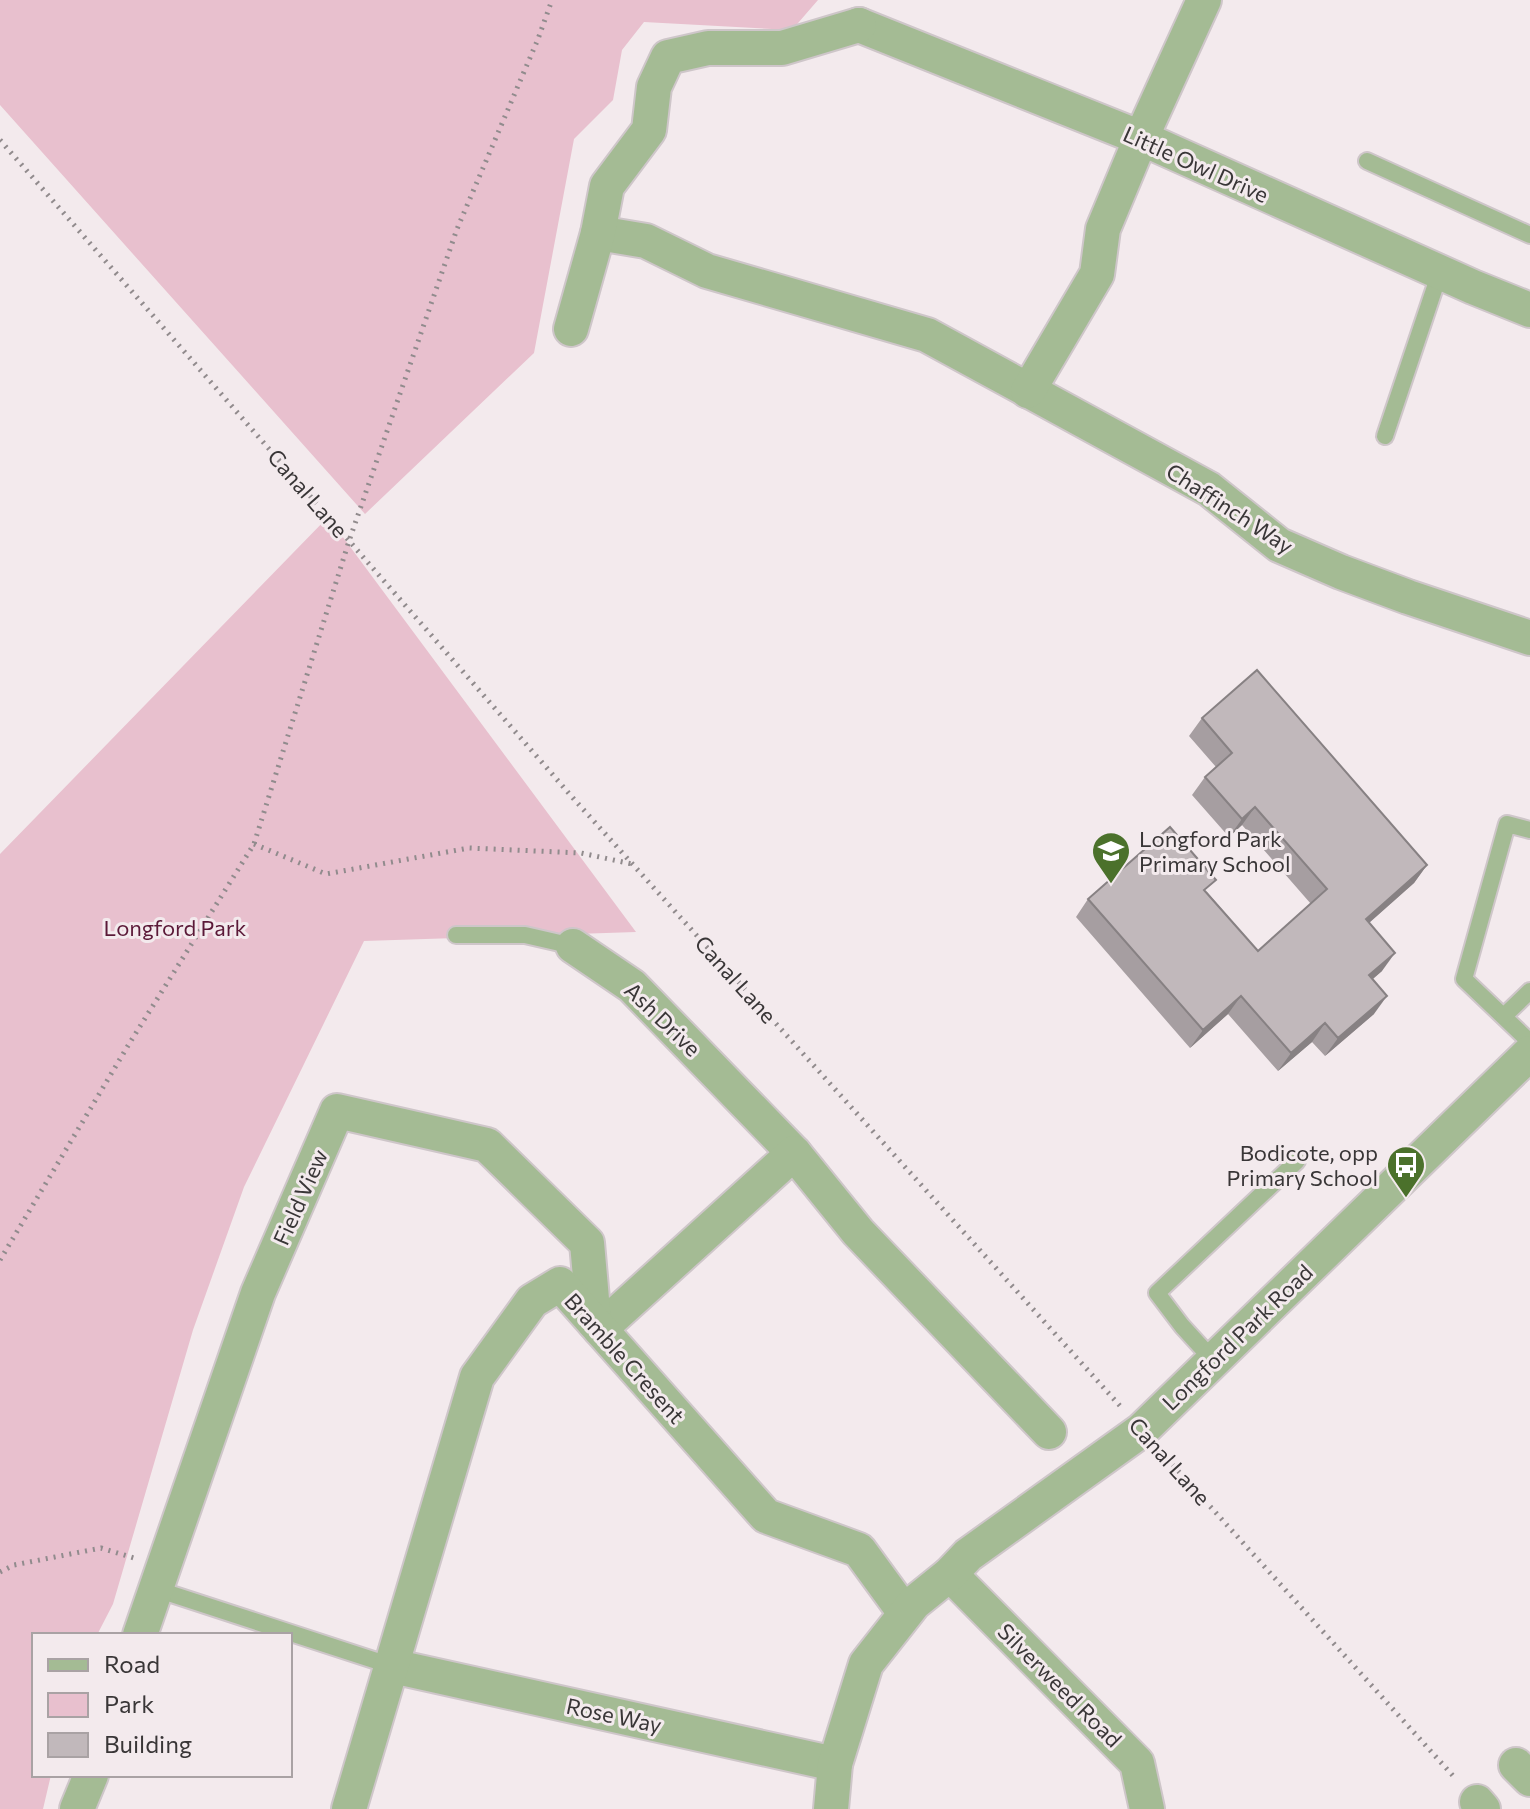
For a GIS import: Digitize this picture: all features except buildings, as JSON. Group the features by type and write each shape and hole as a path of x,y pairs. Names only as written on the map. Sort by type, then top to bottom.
{"street":[{"path":"1028,391 1097,274 1103,229 1204,0"},
{"path":"571,329 598,233 607,186 649,130 654,87 668,57 708,48 782,48 862,12"},
{"name":"Little Owl Drive","path":"862,12 1530,310"},
{"name":"Chaffinch Way","path":"598,233 646,241 707,271 927,335 1209,489 1279,545 1341,572 1530,638"},
{"name":"Ash Drive","path":"573,946 632,986 794,1153 858,1232 1049,1432"},
{"name":"Longford Park Road","path":"831,1809 835,1764 866,1664 914,1603 968,1555 1142,1430 1530,1053"},
{"name":"Field View","path":"141,1633 258,1293 337,1111 487,1145 587,1243 597,1326"},
{"path":"597,1326 794,1153"},
{"name":"Bramble Cresent","path":"349,1809 477,1377 532,1301 560,1284 766,1516 859,1550 905,1613"},
{"name":"Silverweed Road","path":"950,1574 1137,1763 1147,1809"},
{"name":"Rose Way","path":"392,1666 835,1764"},
{"path":"77,1809 90,1777"}],"lane":[{"path":"1367,161 1530,235"},
{"path":"1385,436 1440,272"},
{"path":"1530,830 1507,824 1464,979 1530,1042"},
{"name":"Ash Drive","path":"456,935 525,935 573,946"},
{"path":"1504,1016 1530,991"},
{"path":"1213,1360 1157,1293 1297,1161"},
{"path":"160,1578 392,1666"}],"path":[{"path":"0,1260 129,1044 254,844 349,541 457,229 552,0"},
{"name":"Canal Lane","path":"0,140 632,864 1480,1805"},
{"path":"254,844 326,874 469,848 581,853 632,864"},
{"path":"0,1572 14,1565 101,1548 160,1578"}],"green space":[{"path":"0,0 818,0 792,30 644,22 622,50 613,100 574,139 534,353 365,514 0,105"},
{"name":"Longford Park","path":"328,517 636,932 364,941 244,1187 193,1330 113,1604 98,1633 32,1633 32,1777 51,1777 43,1809 0,1809 0,854"}],"place":[{"name":"Longford Park Primary School","path":"1111,885"},
{"name":"Bodicote, opp Primary School","path":"1406,1199"}]}
